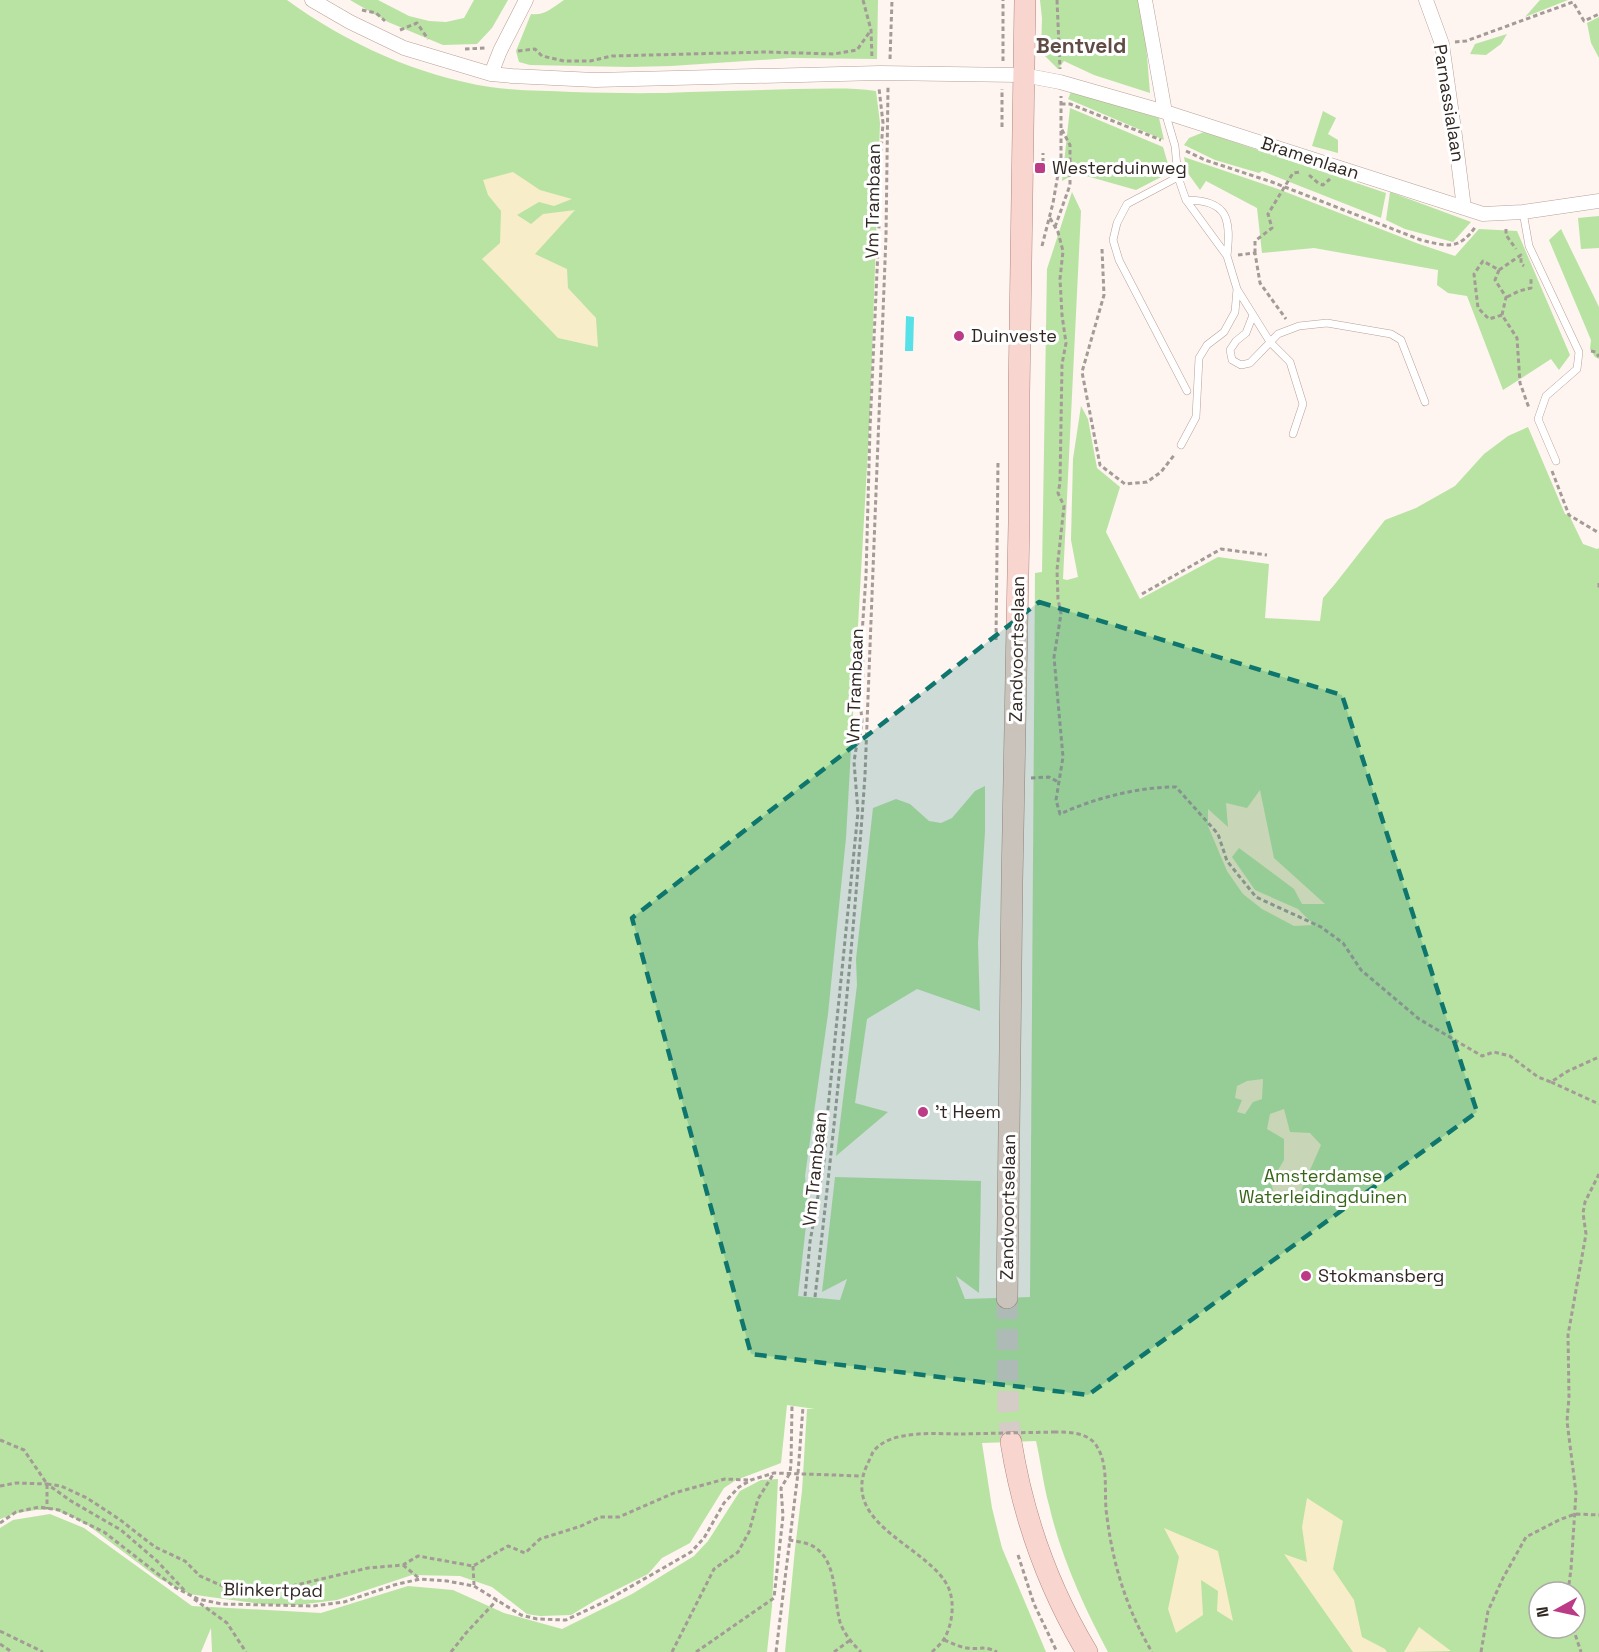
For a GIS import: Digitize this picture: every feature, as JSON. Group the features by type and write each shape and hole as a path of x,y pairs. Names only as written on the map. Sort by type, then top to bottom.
{"main road":[{"name":"Zandvoortselaan","path":"1007,1298 1019,523 1013,76 1025,0"},
{"path":"1011,1442 1017,1480 1030,1527 1048,1575 1076,1635 1087,1652"}],"street":[{"path":"312,0 350,22 404,48 491,74 595,80 882,74 1013,76"},
{"path":"491,74 526,0"},
{"path":"1145,0 1165,112"},
{"name":"Parnassialaan","path":"1426,0 1442,44 1464,208"},
{"name":"Bramenlaan","path":"1013,76 1060,82 1165,112 1483,214 1523,212 1599,201"}],"lane":[{"path":"1165,112 1175,146 1178,177 1186,200 1227,256 1237,289 1270,342 1290,363 1303,404 1293,434"},
{"path":"1178,177 1127,204 1117,222 1113,240 1119,260 1187,391"},
{"path":"1186,200 1203,200 1216,205 1228,220 1227,256"},
{"path":"1523,212 1529,246 1579,352 1577,369 1546,396 1538,419 1556,461"},
{"path":"1181,445 1196,417 1199,358 1208,345 1224,332 1235,312 1237,289"},
{"path":"1253,315 1246,333 1230,350 1232,360 1241,365 1250,363 1278,334 1314,323 1327,323 1391,334 1401,340 1425,402"}],"path":[{"path":"863,0 871,30 871,57 882,74"},
{"path":"805,1296 810,1242 824,1161 858,812 854,762 862,721 860,700 863,674 862,634 879,226 877,208 883,123 879,90 891,46 892,0"},
{"path":"1002,117 1013,76 1003,0"},
{"path":"1442,44 1466,41 1573,3 1584,21 1599,14"},
{"path":"360,9 376,13 390,25"},
{"path":"396,31 417,23 432,44"},
{"path":"456,50 535,49 542,56 564,61 591,61 612,56 766,51 834,54 857,50 871,30"},
{"name":"Vm Trambaan","path":"815,1297 830,1168 864,785 886,236 882,74"},
{"path":"1061,104 1070,104 1205,160 1284,187 1421,240 1443,246 1461,243 1475,228 1483,214"},
{"path":"1055,227 1070,185 1070,145 1060,125"},
{"path":"1293,328 1260,283 1255,241 1272,228 1268,214 1293,173 1308,174 1318,183 1323,184 1328,182 1334,166"},
{"path":"1504,214 1506,235 1521,255 1521,264 1528,270"},
{"path":"1049,216 1058,232 1063,251 1060,279 1066,343 1062,364 1058,493 1064,506 1057,570 1061,614 1054,657 1063,757 1056,804 1060,814 1129,791 1176,787 1218,834 1227,861 1256,897 1321,927 1343,942 1361,970 1419,1019 1482,1056 1494,1052 1510,1056 1538,1077 1599,1104"},
{"path":"1101,240 1104,294 1082,372 1100,465 1125,484 1147,482 1161,472 1181,445"},
{"path":"1227,256 1255,253"},
{"path":"1499,270 1483,261 1474,274 1478,308 1489,319 1502,315 1506,297 1495,280 1499,270 1521,255"},
{"path":"1506,297 1531,288 1530,278"},
{"path":"1142,594 1221,549 1267,555"},
{"path":"1599,583 1599,588"},
{"path":"1030,778 1049,777 1060,783"},
{"path":"1551,1082 1568,1071 1599,1057"},
{"path":"1569,1580 1576,1493 1567,1421 1568,1335 1586,1234 1582,1213 1599,1174"},
{"path":"696,1652 774,1598 783,1516 781,1488 790,1473 792,1406"},
{"path":"776,1652 798,1473 803,1407"},
{"path":"932,1652 944,1640 948,1629 952,1613 949,1589 933,1568 883,1527 866,1505 862,1494 862,1476 874,1451 892,1438 922,1433 1072,1432 1095,1443 1103,1459 1106,1515 1113,1554 1125,1598 1152,1652"},
{"path":"0,1440 24,1450 47,1484 121,1530 157,1561 187,1594 227,1623 246,1652"},
{"path":"672,1652 714,1569 738,1552 749,1532 758,1499 774,1473"},
{"name":"Blinkertpad","path":"0,1523 16,1512 39,1508 59,1510 104,1532 176,1588 198,1599 222,1604 313,1606 344,1602 420,1579 474,1586 521,1615 537,1620 566,1620 604,1602 691,1552 704,1538 724,1503 739,1487 751,1480 774,1473 862,1476"},
{"path":"0,1486 16,1483 61,1486 87,1498 155,1547 185,1561 200,1576 236,1592 262,1593 368,1568 403,1565 418,1556 473,1566 508,1546 525,1553 540,1539 581,1526 600,1517 619,1517 674,1493 725,1479 751,1480"},
{"path":"47,1484 47,1509"},
{"path":"1481,1652 1488,1611 1526,1537 1575,1514 1599,1515"},
{"path":"789,1540 809,1544 829,1564 840,1622 849,1641 861,1652"},
{"path":"403,1565 420,1579"},
{"path":"473,1566 474,1586"},
{"path":"451,1652 497,1600"},
{"path":"0,1631 42,1652"},
{"path":"944,1640 959,1647 971,1649 988,1647 997,1652"},
{"path":"834,1652 849,1641"},
{"path":"0,1644 12,1652"}],"highlighted area":[{"path":"1039,602 1342,695 1477,1112 1088,1395 751,1354 632,918"}],"green space":[{"name":"Amsterdamse Waterleidingduinen","path":"0,0 287,0 333,30 384,56 436,75 500,88 631,93 825,89 876,91 880,123 870,413 846,838 828,1014 805,1176 808,1208 798,1296 840,1300 847,1279 822,1292 835,1177 981,1181 979,1293 956,1276 965,1299 1030,1297 1035,573 1042,572 1047,269 1072,192 1081,211 1063,579 1078,577 1071,540 1073,459 1081,406 1088,419 1097,468 1120,487 1106,532 1140,599 1218,557 1269,564 1265,618 1320,621 1323,598 1385,520 1416,508 1455,486 1484,454 1508,436 1528,427 1565,514 1569,515 1583,544 1599,548 1599,1652 1108,1652 1066,1562 1047,1497 1036,1441 982,1443 992,1508 1002,1548 1046,1652 785,1652 802,1491 807,1409 815,1409 787,1405 781,1463 736,1480 724,1488 690,1543 662,1558 648,1574 571,1615 527,1614 492,1587 460,1576 412,1575 337,1600 298,1605 261,1604 189,1594 158,1578 89,1526 71,1516 54,1510 17,1513 0,1519"},
{"path":"350,0 378,0 409,16 446,22 464,18 474,0 508,0 492,28 477,44 443,45 388,22"},
{"path":"564,0 878,0 877,59 790,58 629,67 530,65 519,62 516,51 531,14 545,12"},
{"path":"1040,0 1139,0 1150,93 1094,75 1064,61 1058,69 1041,52"},
{"path":"1540,0 1568,0 1525,17"},
{"path":"1599,17 1599,58 1591,43 1587,23"},
{"path":"1507,34 1501,44 1486,55 1470,54 1475,44"},
{"path":"1071,92 1159,118 1164,140 1068,99"},
{"path":"1070,108 1163,147 1168,164 1163,176 1136,190 1076,173 1062,181"},
{"path":"1323,111 1336,118 1328,134 1338,140 1338,153 1312,146"},
{"path":"1204,132 1386,193 1381,218 1262,171 1259,173 1215,160 1184,145 1189,138"},
{"path":"1184,157 1278,189 1455,256 1479,229 1517,231 1570,355 1559,370 1551,359 1503,390 1467,296 1448,293 1437,285 1438,270 1314,248 1262,253 1257,208 1206,181 1200,190 1187,172"},
{"path":"1390,192 1471,222 1453,242 1405,229 1386,220"},
{"path":"1599,216 1599,248 1581,249 1578,218"},
{"path":"1561,229 1599,307 1599,359 1590,349 1591,340 1549,240"},
{"path":"985,786 985,832 978,943 980,1011 917,989 867,1019 855,1103 888,1112 836,1156 857,985 856,959 873,808 896,799 910,804 929,821 941,823 952,818 975,791"},
{"path":"778,1479 772,1606 767,1652 212,1652 211,1628 201,1652 0,1652 0,1528 13,1520 50,1514 84,1528 192,1606 321,1613 408,1586 453,1590 504,1613 562,1629 632,1594 694,1556 708,1541 740,1491 761,1480"}],"sand":[{"path":"513,172 540,190 572,199 554,206 539,202 517,215 531,224 543,214 575,210 535,254 567,269 568,288 596,318 598,347 558,338 482,259 500,243 501,211 488,195 483,180"},
{"path":"1260,790 1274,858 1325,904 1302,904 1294,889 1239,848 1232,857 1255,890 1298,909 1314,925 1294,926 1262,909 1243,894 1227,871 1208,826 1208,809 1228,827 1226,803 1247,808"},
{"path":"1263,1079 1262,1099 1253,1102 1245,1114 1237,1112 1242,1100 1235,1098 1237,1086 1247,1081"},
{"path":"1284,1109 1290,1132 1310,1133 1321,1145 1299,1195 1287,1199 1274,1194 1271,1182 1284,1160 1284,1139 1267,1129 1270,1114"},
{"path":"1307,1498 1343,1521 1333,1569 1354,1600 1362,1637 1387,1652 1353,1652 1284,1554 1307,1562 1302,1527"},
{"path":"1164,1528 1218,1551 1233,1621 1217,1611 1218,1591 1201,1580 1203,1615 1176,1633 1168,1609 1179,1557"},
{"path":"1419,1627 1451,1651 1404,1652"}],"water":[{"path":"906,316 914,317 913,351 905,351"}],"tunnel":[{"path":"1007,1298 1008,1407 1011,1442"}],"place":[{"name":"Westerduinweg","path":"1040,168"},
{"name":"Duinveste","path":"959,336"},
{"name":"'t Heem","path":"923,1112"},
{"name":"Stokmansberg","path":"1306,1276"}],"district":[{"name":"Bentveld","path":"1081,46"}]}
